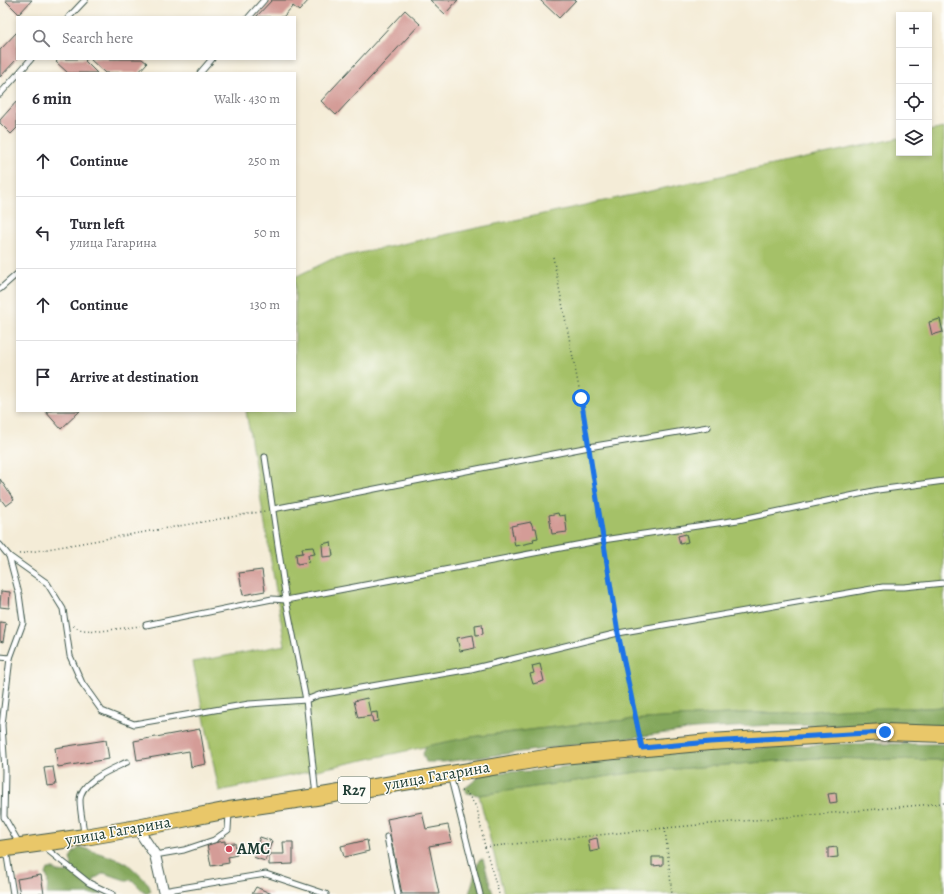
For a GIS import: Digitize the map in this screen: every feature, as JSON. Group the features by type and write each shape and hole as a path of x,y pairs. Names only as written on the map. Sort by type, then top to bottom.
{"main road":[{"name":"улица Гагарина","path":"9,847 85,838 229,810 316,797 451,782 552,757 710,742 885,732 944,734"}],"street":[{"path":"137,828 155,855 163,892"}],"lane":[{"path":"70,16 85,0"},
{"path":"250,16 264,0"},
{"path":"20,72 30,60"},
{"path":"201,72 211,60"},
{"path":"0,94 16,76"},
{"path":"0,289 16,275"},
{"path":"273,509 589,447 708,428"},
{"path":"265,457 286,600 306,700 316,797"},
{"path":"146,626 272,599 286,600 603,540 738,520 878,490 944,481"},
{"path":"0,545 9,556 47,583 63,609 70,656 82,683 102,711 134,724 249,704 306,700 319,695 471,669 618,633 883,587 904,587 944,583"},
{"path":"9,556 19,594 23,623 10,658 2,725 5,771 4,817 9,847 13,894"},
{"path":"0,657 10,658"},
{"path":"85,838 80,798 84,788 93,780 127,762"},
{"path":"451,782 480,894"},
{"path":"155,855 184,850 214,840 228,830 229,810"},
{"path":"387,837 398,894"},
{"path":"40,844 89,883 112,894"},
{"path":"163,892 266,874 326,894"}],"path":[{"path":"553,257 581,398 618,633 642,748"},
{"path":"9,556 273,509"},
{"path":"64,621 82,630 101,631 146,626"},
{"path":"451,782 467,792 477,808 485,847 499,894"},
{"path":"485,847 665,828 944,803"},
{"path":"665,828 672,894"}],"green space":[{"path":"944,128 944,707 743,713 597,722 471,737 219,791 193,662 285,645 246,412 296,412 296,277 332,259 896,139 896,156 932,156 932,130"},
{"path":"944,707 944,727 773,725 695,729 444,762 426,762 423,754 426,746 471,737 598,722 854,708"},
{"path":"830,744 944,744 944,760 815,758 637,772 479,795 467,793 464,789 484,773 534,771 646,755"},
{"path":"815,758 944,760 944,894 504,894 479,795 637,772"},
{"path":"80,847 128,864 148,883 151,891 146,894 132,880 125,880 104,873 94,879 94,888 103,894 47,894 48,880 46,874 48,869 54,869 58,872 67,873 72,864 70,859 73,853"},
{"path":"483,859 493,894 469,894 479,860"}],"building":[{"path":"5,0 32,0 19,14"},
{"path":"272,0 309,0 299,11 293,6 284,16 257,16"},
{"path":"430,0 458,0 445,14"},
{"path":"540,0 576,0 559,18"},
{"path":"405,10 420,24 336,115 321,101"},
{"path":"16,33 16,60 0,77 0,50"},
{"path":"58,60 86,60 85,61 96,72 67,72 56,62"},
{"path":"91,60 143,60 147,63 139,72 104,72"},
{"path":"16,102 16,129 11,134 0,123 0,120"},
{"path":"940,319 943,332 932,335 929,322"},
{"path":"46,412 79,412 61,429"},
{"path":"0,479 14,500 6,506 0,498"},
{"path":"558,513 559,516 565,515 567,532 552,534 549,515"},
{"path":"531,522 533,528 536,528 538,538 533,539 534,542 515,546 511,526"},
{"path":"686,534 688,542 680,544 678,536"},
{"path":"331,542 333,556 323,557 322,544"},
{"path":"313,547 315,554 308,555 309,562 297,564 296,554 303,553 302,548"},
{"path":"262,570 265,591 243,595 239,573"},
{"path":"1,591 10,592 9,608 0,607"},
{"path":"0,622 6,623 3,642 0,641"},
{"path":"482,624 483,634 476,635 475,625"},
{"path":"473,635 475,648 460,651 457,638"},
{"path":"540,664 544,681 533,684 530,674 534,673 532,666"},
{"path":"367,698 371,716 358,718 354,701"},
{"path":"377,712 378,721 373,722 371,713"},
{"path":"200,729 206,764 191,767 189,751 137,760 134,741"},
{"path":"106,740 109,759 58,767 55,748"},
{"path":"53,767 56,785 47,786 44,768"},
{"path":"836,793 837,802 830,803 828,794"},
{"path":"422,812 426,829 448,825 452,842 429,846 439,894 402,894 387,819"},
{"path":"260,837 272,841 265,861 253,857"},
{"path":"597,838 599,850 590,852 588,840"},
{"path":"367,840 369,851 344,857 341,846"},
{"path":"225,841 225,844 235,843 237,855 228,857 229,863 211,866 207,844"},
{"path":"283,842 293,842 293,864 269,865 269,854 284,854"},
{"path":"837,847 838,857 828,858 828,848"},
{"path":"652,857 663,857 663,865 652,866"},
{"path":"41,875 44,894 20,894 17,879"},
{"path":"256,887 272,894 252,894"}],"place":[{"name":"AMC","path":"229,849"}],"route":[{"path":"581,398 618,633 642,748 710,742 885,732"}]}
